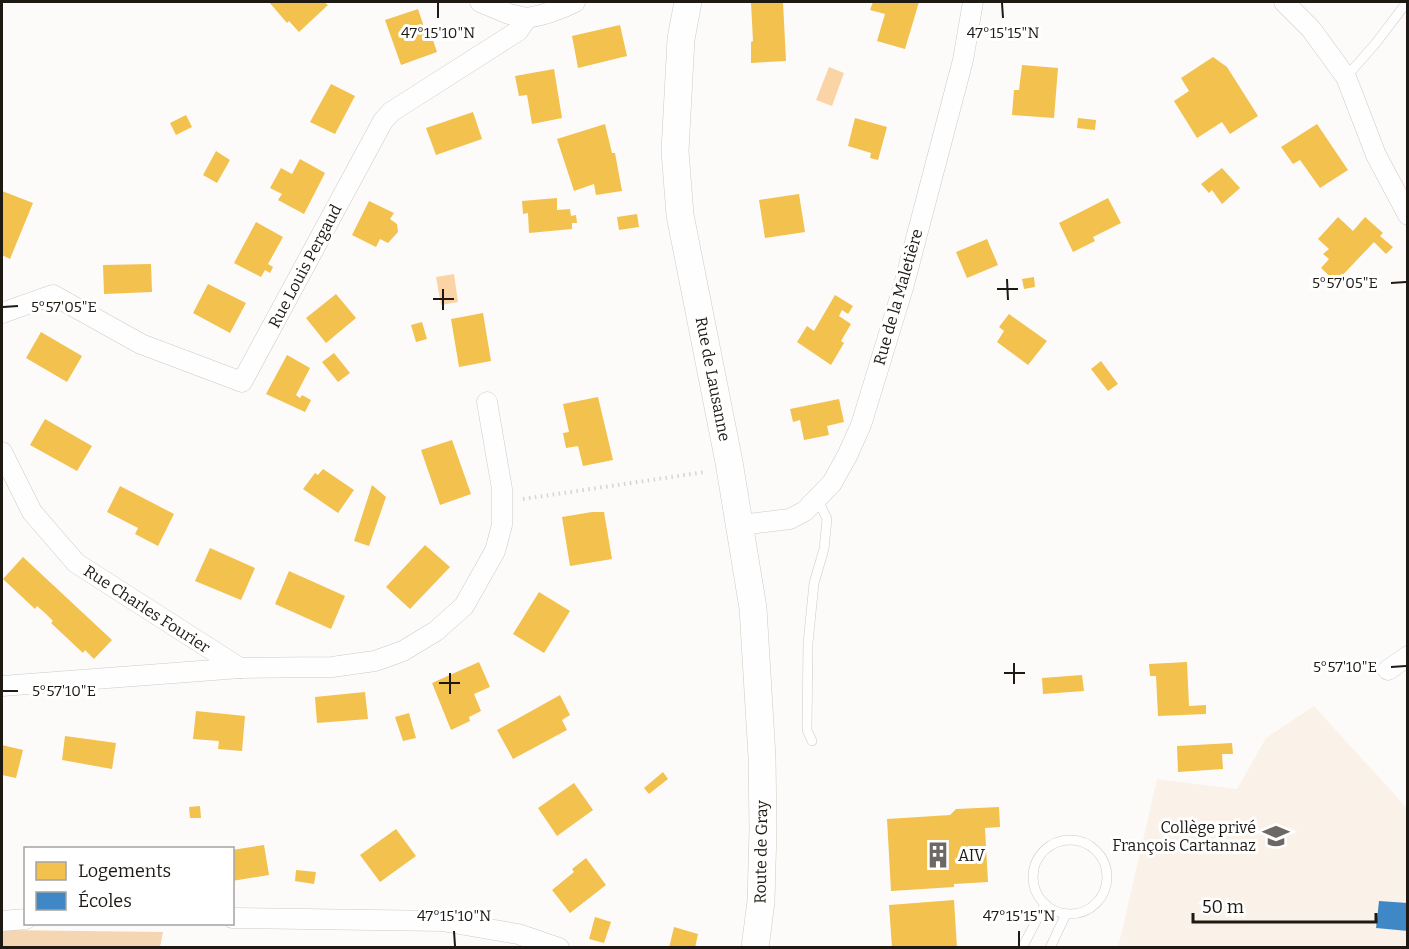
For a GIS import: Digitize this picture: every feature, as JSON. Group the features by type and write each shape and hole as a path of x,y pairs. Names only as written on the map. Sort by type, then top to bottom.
{"main road":[{"name":"Rue de Lausanne","path":"688,2 681,39 675,151 680,215 730,468 753,608 762,757"},
{"name":"Route de Gray","path":"755,948 761,901 762,757"}],"street":[{"path":"480,2 509,14 527,18 542,16 575,2"},
{"name":"Rue de la Maletière","path":"740,525 790,519 805,511 832,483 861,425 903,288 963,60 973,2"},
{"path":"1284,2 1311,29 1346,77 1377,155 1407,215"},
{"name":"Rue Louis Pergaud","path":"2,313 53,295 141,344 243,382 383,122 404,101 518,31 527,18"},
{"path":"2,686 240,668 332,667 375,661 403,651 436,631 464,606 495,551 502,525 502,489 487,402"},
{"name":"Rue Charles Fourier","path":"2,452 32,512 76,563 240,668"},
{"path":"1388,670 1407,656"},
{"path":"234,918 442,921 518,934 559,948"},
{"path":"2,921 24,919"}],"lane":[{"path":"1346,77 1376,43 1407,2"},
{"path":"812,741 807,730 808,644 814,583 824,549 827,519 818,500"},
{"path":"1068,840 1092,847 1101,856 1106,868 1107,879 1098,901 1078,913 1066,914 1046,904 1038,895 1034,883 1034,871 1045,849 1056,842 1068,840"},
{"path":"1022,948 1046,904"},
{"path":"1050,948 1066,914"}],"path":[{"path":"502,502 730,468"}],"shaded area":[{"path":"829,67 844,73 832,106 816,100"},
{"path":"454,274 458,302 441,305 436,277"},
{"name":"Collège privé François Cartannaz","path":"1314,706 1407,808 1407,947 1118,948 1157,779 1237,789 1266,738"},
{"path":"2,930 163,932 160,947 2,948"}],"building: Logements":[{"path":"269,2 324,2 328,5 299,32 289,21 287,23"},
{"path":"783,2 786,61 751,63 751,42 753,41 751,3"},
{"path":"873,2 919,2 905,49 877,41 885,14 870,10"},
{"path":"418,9 428,39 432,37 437,52 401,65 385,20"},
{"path":"620,25 627,56 578,68 572,36"},
{"path":"1213,57 1227,67 1258,116 1230,134 1222,122 1197,138 1174,101 1189,91 1181,78"},
{"path":"1022,65 1058,68 1054,118 1012,115 1014,90 1019,90"},
{"path":"554,69 562,118 532,124 527,95 519,96 515,76"},
{"path":"331,84 355,96 335,134 310,122"},
{"path":"473,112 482,139 436,155 426,128"},
{"path":"186,115 192,127 176,135 170,123"},
{"path":"855,118 887,127 878,160 870,158 871,153 848,146"},
{"path":"1078,118 1096,120 1095,130 1077,128"},
{"path":"605,124 612,153 615,153 622,191 596,195 594,184 574,191 557,139"},
{"path":"1317,124 1348,170 1320,188 1300,160 1293,164 1281,147"},
{"path":"216,151 230,160 217,183 203,175"},
{"path":"300,159 325,173 304,214 278,200 282,194 270,188 281,168 292,174"},
{"path":"1222,168 1240,188 1222,204 1212,190 1209,193 1201,184"},
{"path":"2,191 33,203 10,259 2,255"},
{"path":"799,194 805,232 765,238 759,200"},
{"path":"557,198 557,210 570,209 571,216 576,215 577,223 572,223 572,229 529,233 528,213 523,214 522,201"},
{"path":"1108,198 1121,223 1093,237 1095,241 1073,252 1059,223"},
{"path":"369,201 394,213 390,219 397,224 398,232 388,243 380,239 376,247 352,235"},
{"path":"637,214 639,227 619,230 617,217"},
{"path":"1338,217 1353,231 1365,217 1383,233 1380,236 1393,247 1386,254 1374,242 1336,282 1321,268 1329,259 1323,254 1329,249 1318,239"},
{"path":"256,222 283,237 268,264 273,267 270,273 265,270 261,277 234,263"},
{"path":"987,239 998,265 967,278 956,252"},
{"path":"151,264 152,292 104,294 103,265"},
{"path":"1034,277 1035,287 1024,289 1022,279"},
{"path":"208,284 246,303 230,333 193,313"},
{"path":"336,294 356,318 326,343 306,318"},
{"path":"835,295 853,306 848,314 842,310 839,316 851,324 841,341 844,343 831,365 797,342 807,326 814,331"},
{"path":"483,313 491,361 459,367 451,319"},
{"path":"1009,314 1047,341 1028,365 997,342 1004,331 999,327"},
{"path":"422,322 427,339 416,342 411,325"},
{"path":"41,332 82,356 67,382 26,358"},
{"path":"334,353 350,373 338,382 322,362"},
{"path":"287,355 310,368 296,395 300,398 302,395 311,400 305,412 266,394"},
{"path":"1101,361 1118,384 1108,391 1091,369"},
{"path":"598,397 613,460 583,466 578,446 566,448 563,433 569,432 563,404"},
{"path":"839,399 844,422 827,426 829,435 804,440 800,420 793,422 790,409"},
{"path":"45,419 92,446 77,471 30,445"},
{"path":"452,440 471,494 440,505 421,450"},
{"path":"323,469 354,490 338,513 303,489 315,473 318,475"},
{"path":"372,485 386,497 369,546 354,541"},
{"path":"120,486 174,514 158,546 135,534 138,528 107,512"},
{"path":"604,512 612,559 570,566 562,517"},
{"path":"425,545 450,567 410,609 386,587"},
{"path":"210,548 255,568 241,600 195,581"},
{"path":"23,557 112,640 94,659 85,650 83,653 51,623 53,621 45,613 37,606 35,609 3,579"},
{"path":"289,571 345,596 331,629 275,604"},
{"path":"539,592 570,611 544,653 513,634"},
{"path":"479,662 490,687 474,694 481,711 469,717 470,721 451,730 432,683"},
{"path":"1187,662 1189,706 1206,705 1206,714 1158,716 1156,676 1150,676 1149,664"},
{"path":"1082,675 1084,691 1043,694 1042,678"},
{"path":"365,692 368,719 317,723 315,697"},
{"path":"560,695 570,715 562,720 567,730 513,759 497,730"},
{"path":"196,711 245,716 242,751 218,749 219,741 193,739"},
{"path":"409,713 416,738 403,741 395,717"},
{"path":"65,736 116,743 112,769 62,760"},
{"path":"1232,743 1233,754 1222,754 1223,769 1178,772 1177,746"},
{"path":"2,745 23,750 16,778 2,775"},
{"path":"663,772 668,779 649,794 644,788"},
{"path":"574,783 593,810 557,836 538,808"},
{"path":"200,806 201,818 190,818 189,807"},
{"name":"AIV","path":"999,807 1000,827 985,828 988,882 954,884 954,887 891,891 887,819 950,815 956,809"},
{"path":"396,829 416,856 380,882 360,855"},
{"path":"264,845 269,875 234,881 234,850"},
{"path":"586,858 606,885 570,913 552,890 574,872 572,869"},
{"path":"296,870 316,872 314,884 295,881"},
{"path":"954,900 957,948 892,948 889,905"},
{"path":"595,917 611,922 604,943 589,939"},
{"path":"674,927 698,934 695,948 669,948"}],"building: Écoles":[{"path":"1379,901 1408,903 1408,931 1376,928"}],"place":[{"name":"Collège privé François Cartannaz","path":"1276,836"},
{"name":"AIV","path":"938,855"}]}
